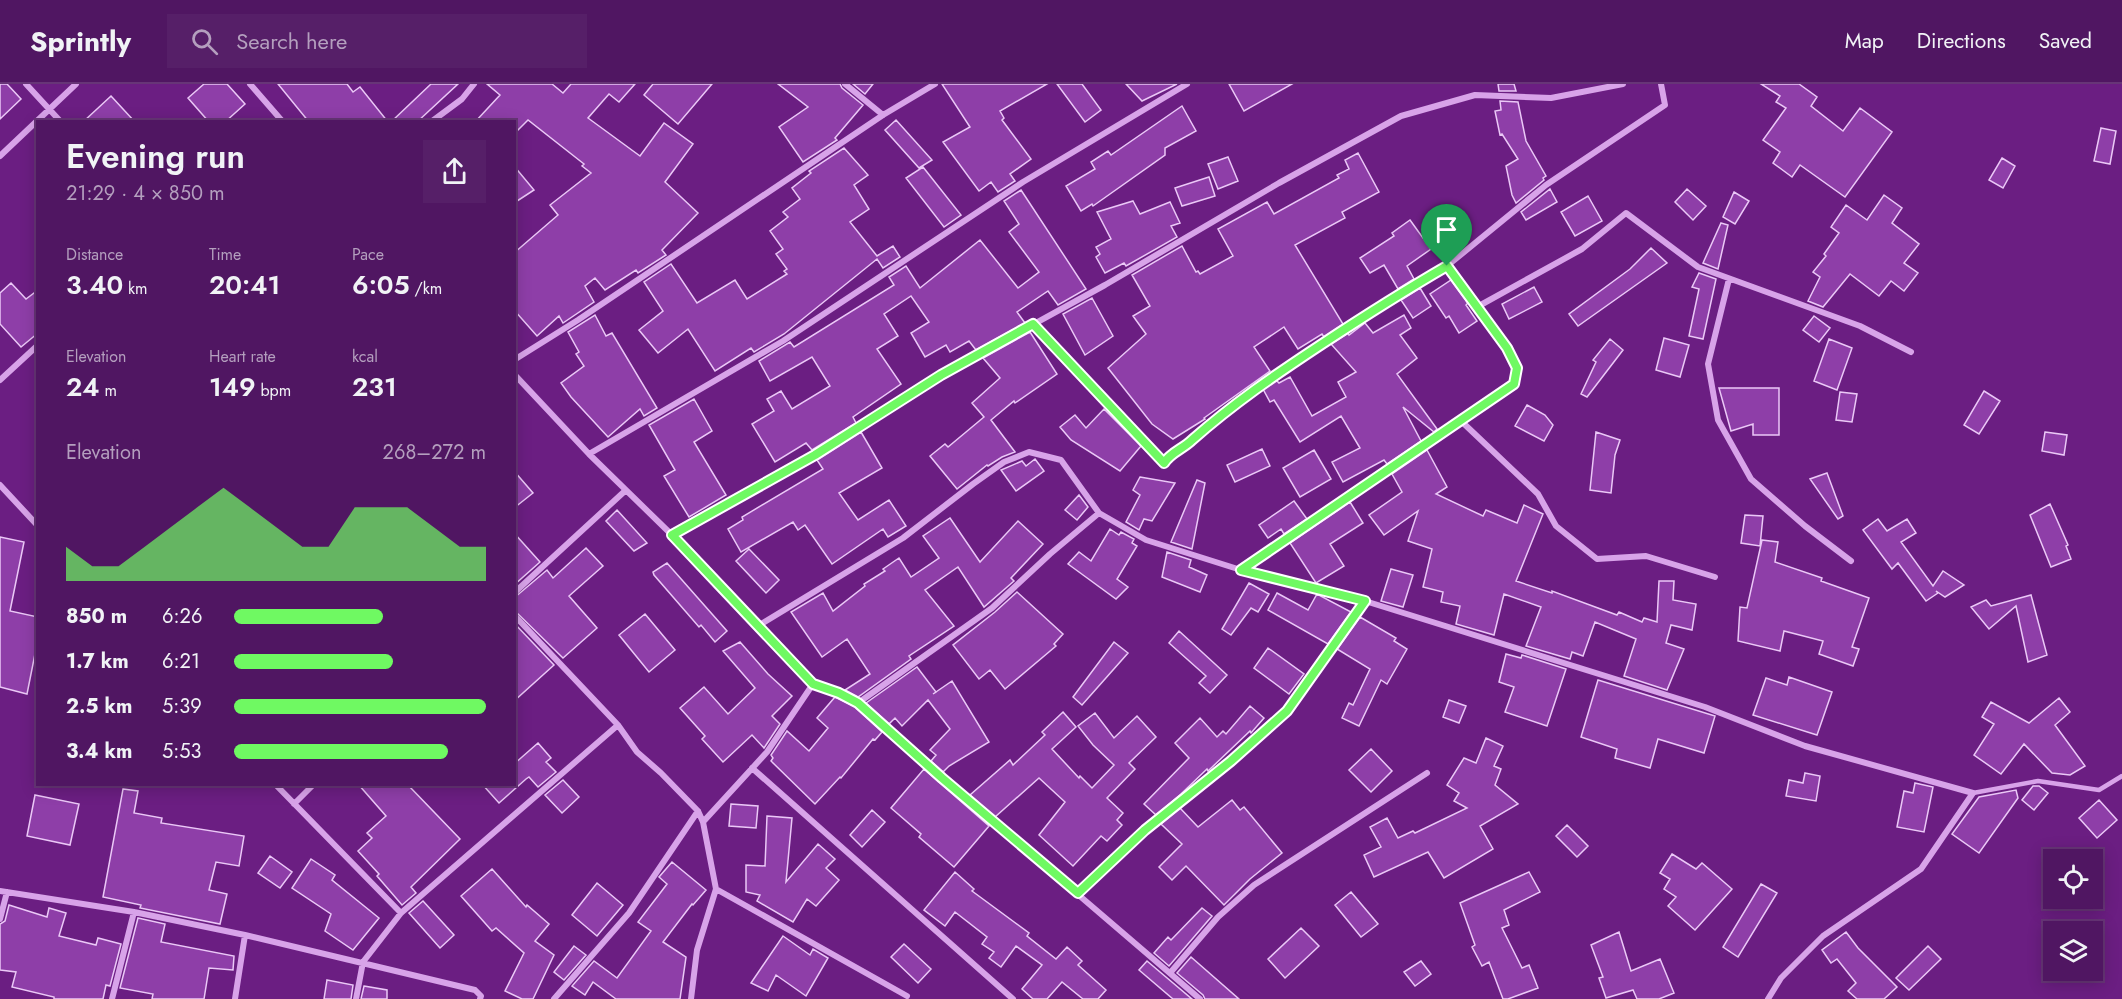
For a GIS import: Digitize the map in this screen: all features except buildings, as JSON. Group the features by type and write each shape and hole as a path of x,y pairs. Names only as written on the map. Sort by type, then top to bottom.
{"street":[{"path":"26,84 59,120"},
{"path":"38,120 76,84"},
{"path":"250,84 280,120"},
{"path":"433,120 462,99 474,84"},
{"path":"845,84 883,116"},
{"path":"516,359 935,84"},
{"path":"589,454 783,341 1023,182 1187,84"},
{"path":"672,535 815,455 941,375 1105,285 1279,183 1401,116 1475,95 1551,98 1623,84"},
{"path":"1033,324 1164,463 1168,456 1186,446 1263,382 1447,266 1546,185 1665,105 1661,84"},
{"path":"0,156 36,122"},
{"path":"1477,308 1582,249 1626,213 1698,267 1860,326 1911,352"},
{"path":"1241,570 1514,384 1517,368 1507,348 1447,266"},
{"path":"1729,279 1708,364 1718,420 1751,479 1805,526 1851,561"},
{"path":"0,380 36,347"},
{"path":"516,376 589,454 672,535 813,684 839,693 858,703 1200,999"},
{"path":"1460,420 1538,494 1556,526 1598,559 1646,556 1715,577"},
{"path":"758,626 903,538 1004,462 1029,452 1061,460 1099,513 1146,540 1241,570 1365,601 1705,707 1805,746 1973,793 1921,869 1823,936 1781,978 1768,999"},
{"path":"0,485 36,524"},
{"path":"516,591 626,490"},
{"path":"858,703 992,608 1050,554 1099,513"},
{"path":"1078,893 1145,830 1231,761 1287,711 1365,601"},
{"path":"516,617 618,725 637,752 698,811 703,822 716,889 697,950 691,999"},
{"path":"703,822 766,752 813,684"},
{"path":"356,999 363,962 401,913 618,725"},
{"path":"752,768 1011,998"},
{"path":"1170,973 1218,917 1254,885 1427,773"},
{"path":"277,786 401,913"},
{"path":"294,804 312,786"},
{"path":"554,999 629,912 698,811"},
{"path":"716,889 907,996"},
{"path":"0,919 3,892 134,912 245,935 475,990 481,996 480,999"},
{"path":"112,999 134,912"},
{"path":"235,999 245,935"}],"lane":[{"path":"1973,793 2038,781 2099,790 2122,776"}],"route":[{"path":"1447,266 1507,348 1517,368 1514,384 1241,570 1365,601 1287,711 1231,761 1145,830 1078,893 942,778 858,703 839,693 813,684 672,535 815,455 941,375 1033,324 1164,463 1168,456 1186,446 1263,382 1447,266"}]}
